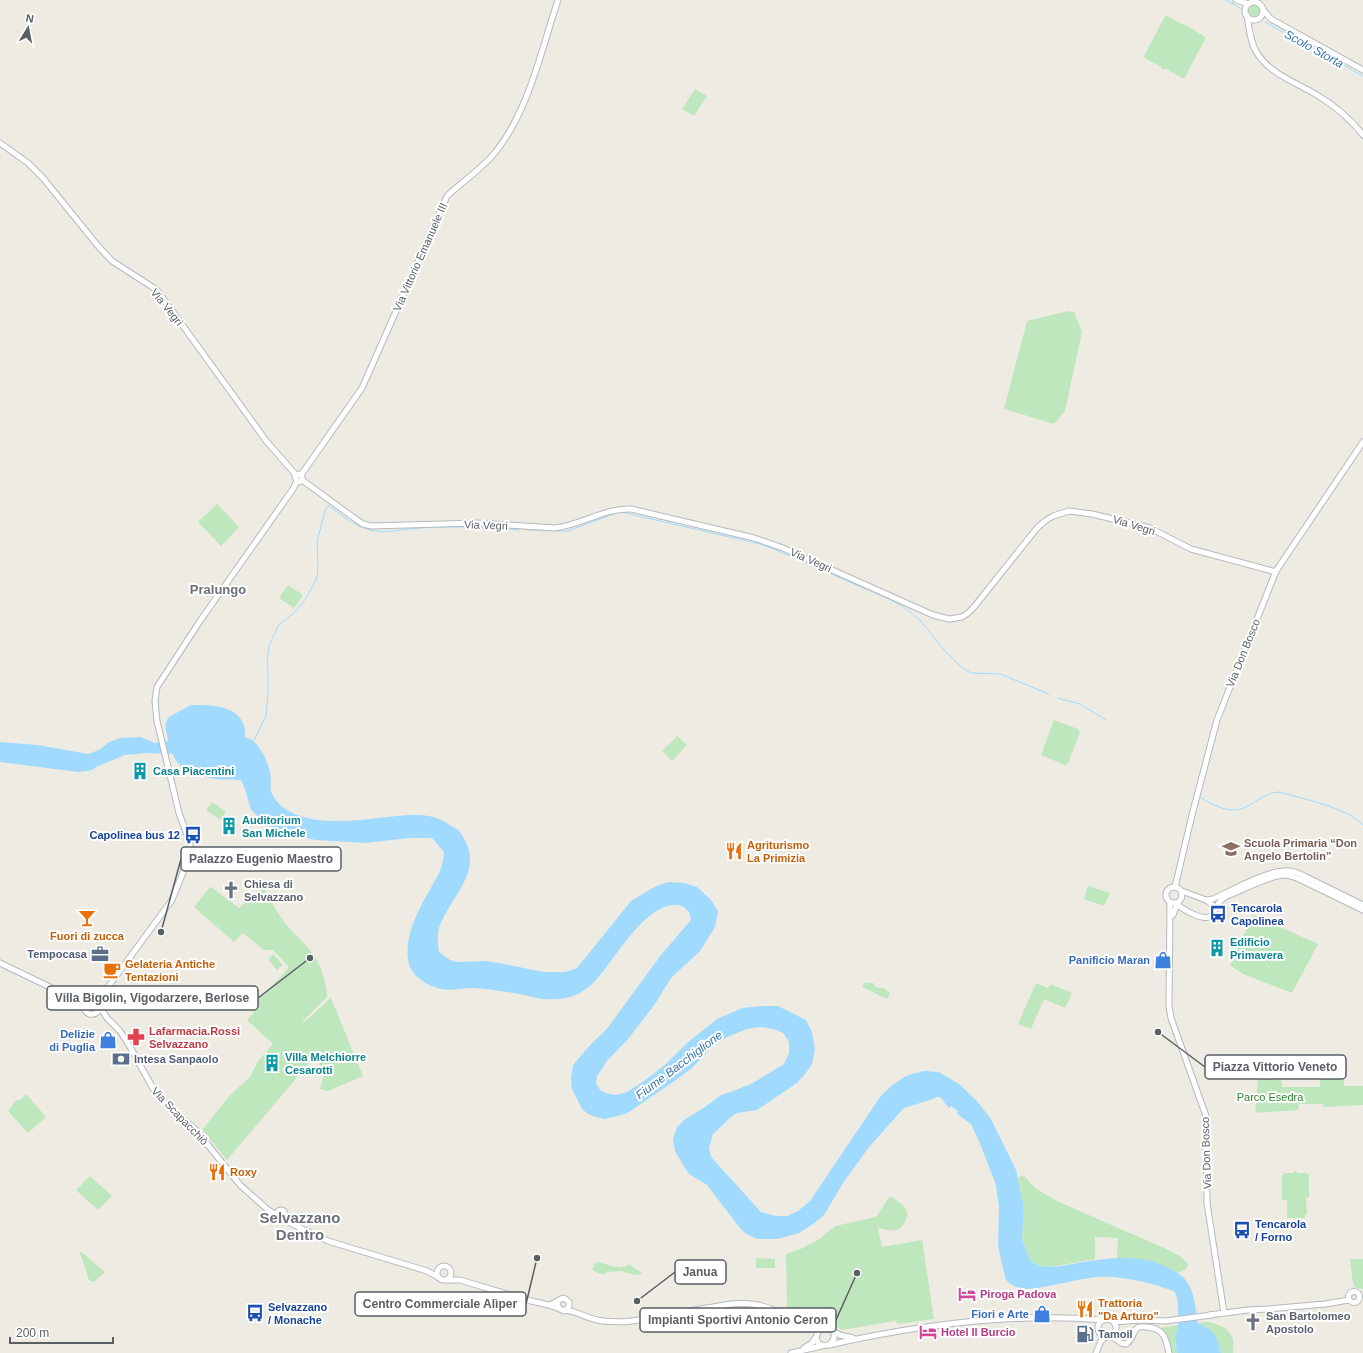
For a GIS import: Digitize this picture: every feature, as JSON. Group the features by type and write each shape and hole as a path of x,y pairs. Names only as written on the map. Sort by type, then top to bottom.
{"street":[{"name":"Via Vittorio Emanuele III","path":"105,991 172,900 190,855 190,843 180,813 157,721 155,695 157,687 362,388 447,196 494,154 516,121 527,97 558,0"},
{"path":"1237,1 1247,10 1250,19 1271,19"},
{"path":"1247,10 1256,2 1261,5 1263,10 1271,19 1363,70"},
{"path":"1247,10 1250,33 1257,53 1264,62 1276,72 1330,104 1349,119 1363,135"},
{"path":"1250,33 1253,24 1262,16 1263,10"},
{"name":"Via Vegri","path":"0,143 28,163 43,178 112,261 157,290 267,442 299,478 363,524 371,526 476,523 555,528 567,526 611,510 631,509 768,542 933,615 949,619 962,617 974,607 1030,536 1045,521 1060,513 1069,511 1092,514 1150,528 1191,549 1276,572"},
{"name":"Via Don Bosco","path":"1224,1313 1207,1203 1206,1116 1171,1018 1169,1006 1170,903 1166,898 1166,893 1169,889 1175,887 1217,720 1276,572 1363,442"},
{"path":"1206,900 1213,899 1265,875 1287,871 1302,875 1363,905"},
{"path":"1170,903 1177,904 1186,911 1204,918 1212,915 1219,901 1268,880 1287,876 1300,879 1363,910"},
{"path":"1175,887 1206,900 1215,907"},
{"path":"1173,915 1177,904 1182,898 1182,891"},
{"path":"0,963 81,1002 96,1002 100,1006"},
{"path":"84,1009 86,1004 105,991"},
{"path":"81,1002 88,1014 95,1014 99,1011 105,991"},
{"name":"Via Scapacchiò","path":"100,1006 107,1018 120,1031 129,1045 157,1096 196,1130 237,1182 264,1205 293,1224 312,1234 338,1244 427,1271 438,1276 442,1280 460,1280 530,1301 565,1308"},
{"name":"Via Scapacchiò","path":"95,1014 107,1018"},
{"name":"Via Scapacchiò","path":"280,1215 283,1210 293,1224"},
{"name":"Via Scapacchiò","path":"427,1271 446,1267 460,1280"},
{"path":"438,1276 440,1268"},
{"path":"446,1280 450,1277 451,1273"},
{"path":"791,1353 862,1338 939,1325 981,1321 1062,1318 1110,1320 1114,1322 1140,1320 1165,1321 1224,1313 1325,1304 1349,1300 1355,1303 1361,1299 1358,1293 1353,1292 1349,1294 1349,1300"},
{"path":"549,1305 554,1304 560,1299 566,1299 568,1302 565,1308"},
{"path":"558,1301 557,1305 591,1319 618,1322 639,1320 742,1303 763,1306 806,1322 831,1327 834,1332 833,1340 826,1345 818,1343 813,1327 806,1322"},
{"path":"1209,1315 1253,1310"},
{"path":"1086,1319 1094,1324 1101,1335 1112,1334"},
{"path":"1097,1350 1100,1324 1104,1320"},
{"path":"1112,1334 1116,1327 1114,1322"},
{"path":"1097,1350 1112,1334 1128,1322"},
{"path":"798,1351 809,1346 817,1336 820,1328 825,1326"},
{"path":"1112,1334 1117,1341 1124,1344 1129,1343 1136,1329 1140,1327 1157,1329 1164,1336 1169,1353"},
{"path":"834,1332 849,1337 862,1338"}],"green space":[{"path":"1254,5 1258,7 1260,11 1258,15 1254,17 1250,15 1248,11 1250,7"},
{"path":"1165,16 1184,24 1205,37 1184,79 1166,69 1162,69 1144,56"},
{"path":"695,89 707,96 694,116 682,109"},
{"path":"1068,311 1074,312 1082,332 1065,411 1054,424 1004,409 1027,321"},
{"path":"217,504 239,527 221,546 198,522"},
{"path":"288,585 303,595 294,608 279,598"},
{"path":"1054,720 1078,729 1080,732 1068,763 1065,765 1041,755"},
{"path":"677,736 687,745 672,761 662,751"},
{"path":"212,802 226,812 221,820 206,810"},
{"path":"1088,886 1110,893 1104,906 1084,899"},
{"path":"211,887 239,908 263,887 284,921 312,952 323,974 327,997 303,1021 303,1023 331,998 363,1076 328,1091 320,1089 324,1074 316,1055 227,1160 203,1131 203,1129 230,1095 249,1078 259,1060 273,1044 247,1020 255,1011 250,1007 289,967 273,950 264,950 243,933 234,942 194,907"},
{"path":"1253,915 1318,944 1292,993 1243,974 1230,965"},
{"path":"273,954 283,965 277,970 268,959"},
{"path":"865,982 873,983 877,988 884,988 890,993 887,999 862,987"},
{"path":"1036,983 1048,988 1051,984 1072,993 1065,1008 1044,999 1031,1029 1018,1024"},
{"name":"Parco Esedra","path":"1343,1061 1344,1086 1363,1086 1363,1105 1324,1107 1323,1104 1299,1104 1298,1110 1255,1113 1258,1078 1281,1080 1282,1087 1320,1087 1319,1062"},
{"path":"26,1094 46,1117 28,1133 8,1111 16,1100 20,1100"},
{"path":"1296,1170 1297,1173 1309,1174 1309,1197 1306,1198 1307,1214 1305,1215 1305,1218 1287,1218 1287,1200 1282,1200 1282,1175 1284,1173 1293,1173"},
{"path":"1023,1175 1035,1188 1059,1202 1180,1256 1188,1264 1186,1269 1178,1273 1149,1261 1117,1258 1118,1238 1095,1237 1095,1259 1051,1267 1040,1266 1030,1260 1022,1239 1024,1208 1018,1178"},
{"path":"90,1176 112,1196 98,1210 76,1190"},
{"path":"890,1196 904,1206 907,1211 907,1216 901,1228 895,1230 879,1228 877,1223 882,1247 922,1240 934,1319 898,1324 895,1321 842,1330 829,1321 822,1321 787,1308 786,1254 803,1248 818,1240 835,1226 876,1217"},
{"path":"79,1250 105,1272 94,1282 89,1280"},
{"path":"756,1258 775,1259 775,1268 756,1268"},
{"path":"1350,1259 1363,1259 1363,1289 1356,1288 1353,1283"},
{"path":"599,1262 618,1267 629,1264 642,1273 636,1275 623,1271 605,1272 606,1274 600,1274 592,1270 595,1263"},
{"path":"1208,1322 1225,1328 1229,1332 1233,1340 1233,1353 1221,1353 1218,1342 1212,1331 1198,1323"},
{"path":"1178,1325 1175,1338 1177,1353 1170,1353 1165,1333 1160,1328"}],"water":[{"name":"Fiume Bacchiglione","path":"191,705 221,707 235,713 240,718 244,726 245,737 257,744 268,764 272,794 278,803 289,811 301,816 328,821 425,815 439,819 458,830 461,833 469,851 470,862 468,874 463,885 444,917 438,931 439,952 450,960 457,962 485,961 543,972 565,972 577,968 631,901 654,887 668,882 684,883 697,887 711,900 718,911 715,927 700,951 671,978 655,1004 628,1039 607,1061 597,1076 596,1083 600,1090 605,1093 615,1095 627,1092 666,1064 687,1043 717,1019 742,1008 778,1006 806,1020 812,1032 815,1049 812,1064 805,1074 797,1083 757,1110 737,1113 731,1117 713,1134 709,1148 711,1157 761,1212 776,1216 787,1216 798,1211 810,1201 880,1097 892,1085 908,1075 924,1071 939,1072 959,1084 976,1100 991,1119 1016,1170 1024,1208 1022,1239 1030,1260 1040,1266 1051,1267 1106,1259 1129,1258 1151,1261 1173,1270 1186,1280 1194,1301 1198,1323 1212,1331 1218,1342 1221,1353 1177,1353 1175,1338 1178,1325 1178,1302 1175,1292 1167,1289 1137,1280 1115,1277 1097,1277 1027,1289 1016,1287 1006,1280 998,1247 999,1207 996,1185 971,1124 957,1114 958,1111 951,1106 949,1108 940,1097 904,1108 869,1147 843,1183 824,1215 813,1224 799,1233 778,1239 757,1239 746,1234 707,1185 689,1174 675,1151 673,1139 677,1127 684,1120 721,1095 753,1083 784,1064 789,1053 789,1042 783,1033 774,1029 760,1027 747,1029 727,1037 710,1049 692,1068 629,1112 605,1119 588,1114 582,1109 572,1089 571,1077 573,1065 591,1044 606,1030 661,955 691,920 689,912 682,906 669,906 657,911 645,920 593,983 585,990 574,996 560,999 542,999 480,988 453,990 437,988 423,982 416,976 410,968 408,959 408,942 413,924 439,874 442,864 444,852 432,838 409,838 365,843 316,840 294,836 271,828 251,810 241,780 215,779 190,772 180,765 173,754 147,753 125,755 92,770 78,772 0,762 0,742 38,745 88,754 99,750 109,742 120,738 141,737 155,743 168,741 165,724 169,717"}],"waterway":[{"name":"Scolo Storta","path":"1226,0 1242,9"},
{"name":"Scolo Storta","path":"1265,22 1363,76"},
{"path":"253,742 266,716 268,695 267,662 269,646 278,626 297,610 304,601 317,577 317,541 328,505 353,523 376,531 444,527 519,530"},
{"path":"621,512 764,545 887,598 902,606 920,620 944,650 967,671 972,673 1000,674 1049,694"},
{"path":"528,530 568,531 616,513"},
{"path":"1058,698 1080,704 1106,720"},
{"path":"1199,797 1229,810 1239,810 1267,795 1279,792 1335,808 1356,819 1363,825"}],"place":[{"name":"Casa Piacentini","path":"140,771"},
{"name":"Auditorium San Michele","path":"229,826"},
{"name":"Capolinea bus 12","path":"193,835"},
{"name":"Scuola Primaria “Don Angelo Bertolin”","path":"1231,849"},
{"name":"Agriturismo La Primizia","path":"734,851"},
{"name":"Chiesa di Selvazzano","path":"231,890"},
{"name":"Tencarola Capolinea","path":"1218,914"},
{"name":"Fuori di zucca","path":"87,918"},
{"name":"Palazzo Eugenio Maestro","path":"161,932"},
{"name":"Edificio Primavera","path":"1217,948"},
{"name":"Tempocasa","path":"100,954"},
{"name":"Villa Bigolin, Vigodarzere, Berlose","path":"310,958"},
{"name":"Panificio Maran","path":"1163,960"},
{"name":"Gelateria Antiche Tentazioni","path":"112,970"},
{"name":"Piazza Vittorio Veneto","path":"1158,1032"},
{"name":"Lafarmacia.Rossi Selvazzano","path":"136,1037"},
{"name":"Delizie di Puglia","path":"108,1040"},
{"name":"Intesa Sanpaolo","path":"121,1059"},
{"name":"Villa Melchiorre Cesarotti","path":"272,1063"},
{"name":"Roxy","path":"217,1172"},
{"name":"Tencarola / Forno","path":"1242,1230"},
{"name":"Centro Commerciale Alìper","path":"537,1258"},
{"name":"Impianti Sportivi Antonio Ceron","path":"857,1273"},
{"name":"Piroga Padova","path":"967,1294"},
{"name":"Janua","path":"637,1301"},
{"name":"Trattoria \"Da Arturo\"","path":"1085,1309"},
{"name":"Selvazzano / Monache","path":"255,1313"},
{"name":"Fiori e Arte","path":"1042,1314"},
{"name":"San Bartolomeo Apostolo","path":"1253,1322"},
{"name":"Hotel Il Burcio","path":"928,1332"},
{"name":"Tamoil","path":"1085,1334"}],"district":[{"name":"Pralungo","path":"218,589"},
{"name":"Selvazzano Dentro","path":"300,1226"}]}
